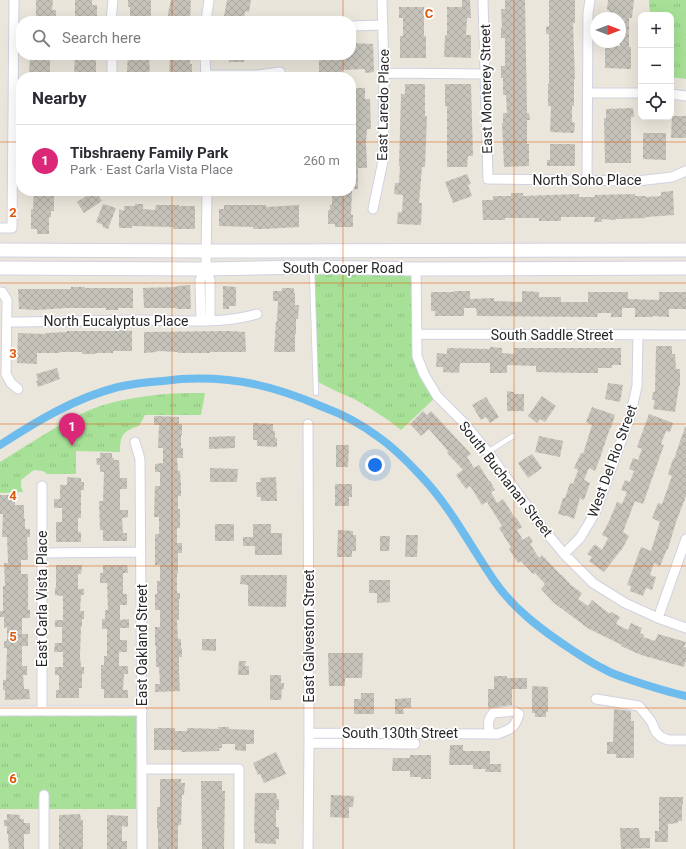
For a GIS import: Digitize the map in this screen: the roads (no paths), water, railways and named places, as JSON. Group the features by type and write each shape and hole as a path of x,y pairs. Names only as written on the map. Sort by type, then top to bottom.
{"main road":[{"name":"South Cooper Road","path":"0,250 686,250"},
{"path":"416,269 417,251"},
{"name":"South Cooper Road","path":"0,268 686,268"}],"street":[{"path":"0,228 12,228 14,0"},
{"path":"112,16 113,0"},
{"path":"207,16 209,0"},
{"name":"East Laredo Place","path":"373,209 383,161 384,73 382,0"},
{"name":"East Monterey Street","path":"483,0 488,179"},
{"path":"587,181 588,12 590,0"},
{"path":"356,26 383,25"},
{"path":"112,60 112,72"},
{"path":"205,60 206,72"},
{"path":"384,73 486,74"},
{"path":"588,92 638,92"},
{"path":"674,94 686,96"},
{"name":"North Soho Place","path":"488,179 637,181 672,177 686,171"},
{"path":"206,321 206,298 200,280 206,268 207,196"},
{"name":"South Buchanan Street","path":"416,269 417,356 424,374 437,396 464,423 488,452 542,527 564,554 593,583 625,603 658,618 686,628"},
{"path":"0,292 2,292 7,300 6,374 18,389"},
{"name":"North Eucalyptus Place","path":"7,322 137,320 221,321 257,314"},
{"name":"South Saddle Street","path":"417,334 686,334"},
{"name":"West Del Rio Street","path":"564,554 580,538 595,513 630,417 637,386 638,335"},
{"name":"East Galveston Street","path":"308,424 310,743 308,849"},
{"name":"East Oakland Street","path":"135,442 140,459 142,849"},
{"name":"East Carla Vista Place","path":"42,486 42,711"},
{"path":"658,618 686,539"},
{"path":"42,553 141,552"},
{"path":"596,698 639,706 661,737 668,740 686,740"},
{"path":"0,711 142,711"},
{"name":"South 130th Street","path":"309,733 490,734"},
{"path":"310,743 416,744"},
{"path":"142,769 239,770 239,849"},
{"path":"44,795 44,849"}],"lane":[{"path":"312,267 316,393"},
{"path":"488,452 513,436"}],"waterway":[{"path":"0,445 42,419 87,397 118,387 134,384 188,379 220,379 265,386 300,398 358,423 383,440 405,459 441,499 501,590 529,619 561,643 610,672 651,687 686,696"}],"place":[{"name":"Tibshraeny Family Park","path":"72,446"}]}
